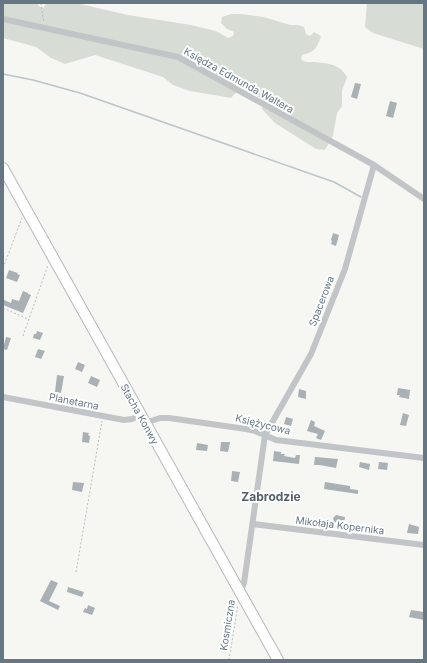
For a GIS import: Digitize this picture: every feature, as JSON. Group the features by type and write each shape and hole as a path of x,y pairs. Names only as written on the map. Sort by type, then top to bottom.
{"main road":[{"name":"Stacha Konwy","path":"3,168 278,660"}],"street":[{"name":"Księdza Edmunda Waltera","path":"3,19 178,57 374,165 424,199"},
{"name":"Spacerowa","path":"265,435 311,354 344,269 374,165"},
{"name":"Planetarna","path":"3,397 124,420 143,419"},
{"name":"Księżycowa","path":"143,419 168,418 246,429 276,440 424,458"},
{"path":"240,592 244,583 265,435"},
{"name":"Mikołaja Kopernika","path":"253,524 424,546"}],"path":[{"path":"41,3 45,28"},
{"path":"3,268 19,224 27,210"},
{"path":"23,336 47,267 53,257"},
{"path":"3,308 28,320"},
{"path":"76,572 103,416"},
{"name":"Kosmiczna","path":"229,660 240,592"}],"shaded area":[{"path":"3,3 37,3 39,6 44,8 46,3 76,3 128,15 191,25 216,31 228,38 233,36 234,32 227,29 221,23 222,17 231,14 264,17 290,25 304,27 306,34 310,36 314,32 321,36 315,49 302,55 301,59 306,62 333,65 341,69 347,77 342,91 342,106 337,113 333,136 325,150 316,149 275,123 262,109 262,99 241,87 231,98 190,91 173,85 163,77 95,55 65,64 51,58 36,47 3,38"},
{"path":"367,3 424,3 424,49 373,33 365,27"}],"building":[{"path":"355,83 361,84 357,99 351,97"},
{"path":"390,101 397,103 393,118 386,116"},
{"path":"333,233 339,235 336,246 331,244"},
{"path":"9,270 20,275 17,282 6,278"},
{"path":"23,291 31,295 23,313 3,305 4,300 11,303 12,299 19,301"},
{"path":"37,331 43,333 40,340 33,338"},
{"path":"6,337 11,338 7,350 3,349"},
{"path":"38,349 45,351 41,359 35,357"},
{"path":"78,362 85,365 82,372 75,369"},
{"path":"57,375 64,376 61,393 55,392"},
{"path":"91,376 100,380 97,387 88,383"},
{"path":"398,388 410,390 409,399 399,397 400,395 397,395"},
{"path":"299,389 306,391 306,399 298,397"},
{"path":"403,413 409,415 406,426 400,425"},
{"path":"286,417 293,419 291,426 284,424"},
{"path":"311,420 315,422 314,426 325,431 321,440 316,438 318,434 307,431"},
{"path":"83,432 89,433 89,443 82,442"},
{"path":"221,442 230,442 228,452 220,451"},
{"path":"197,443 208,445 207,451 196,450"},
{"path":"274,451 285,454 284,456 295,458 296,455 300,455 299,464 273,461"},
{"path":"315,457 338,459 336,468 314,465"},
{"path":"360,462 370,464 369,470 359,467"},
{"path":"379,462 388,463 387,470 378,469"},
{"path":"232,471 240,472 238,482 231,481"},
{"path":"73,482 84,483 82,492 72,490"},
{"path":"325,482 350,486 350,489 358,490 358,494 324,489"},
{"path":"336,515 345,517 344,524 334,522 333,518"},
{"path":"409,524 419,527 418,534 407,533"},
{"path":"51,580 58,583 49,601 60,606 58,610 40,601"},
{"path":"68,587 84,592 82,597 67,592"},
{"path":"88,605 95,608 92,615 83,612 85,608 87,609"},
{"path":"411,610 424,612 424,620 409,617"}],"waterway":[{"path":"3,74 33,80 80,93 334,182 361,197"}],"district":[{"name":"Zabrodzie","path":"271,497"}]}
